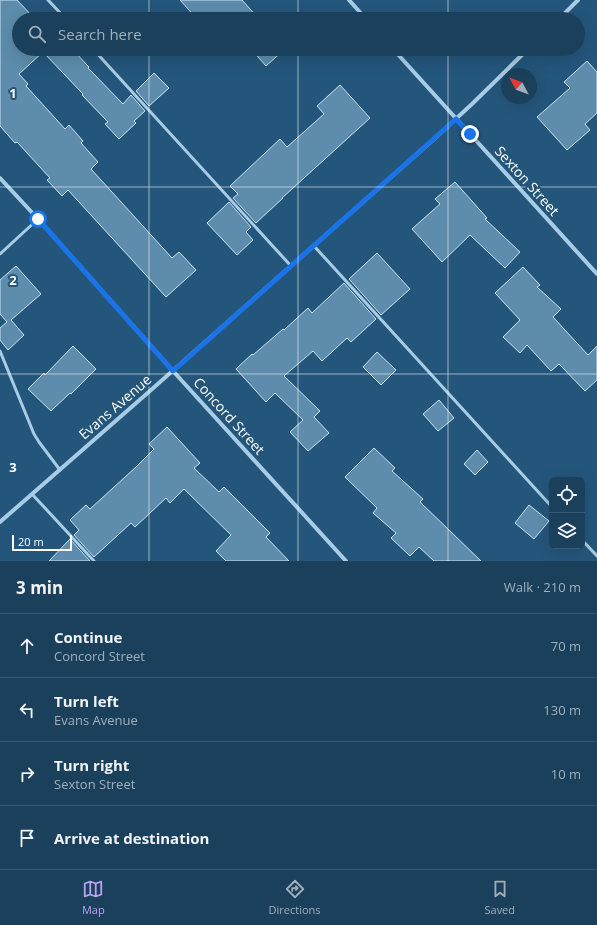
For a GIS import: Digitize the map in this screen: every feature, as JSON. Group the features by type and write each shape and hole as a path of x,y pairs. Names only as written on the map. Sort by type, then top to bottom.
{"street":[{"path":"349,0 360,12"},
{"path":"566,12 578,0"},
{"name":"Sexton Street","path":"399,56 597,274"},
{"name":"Evans Avenue","path":"0,522 292,266 456,119 521,56"},
{"name":"Concord Street","path":"0,178 346,561"}],"lane":[{"path":"48,0 59,12"},
{"path":"99,56 292,266"},
{"path":"0,254 38,219"},
{"path":"314,246 549,504"},
{"path":"0,351 36,438 60,470"},
{"path":"32,494 94,561"},
{"path":"585,543 597,556"}],"building":[{"path":"0,0 17,0 28,12 12,12 12,56 39,56 19,74 28,84 26,86 65,129 69,125 83,141 81,143 98,162 91,169 172,258 179,252 196,270 166,297 68,190 62,196 47,180 50,178 0,126"},
{"path":"180,0 242,0 253,12 191,12"},
{"path":"47,56 79,56 89,67 88,68 123,104 131,95 145,111 134,121 136,123 119,139 105,124 108,122 82,95 83,94"},
{"path":"257,56 277,56 266,66"},
{"path":"587,61 597,72 597,113 585,124 590,130 567,150 537,117 570,88 564,82"},
{"path":"154,73 169,88 149,106 136,91"},
{"path":"340,85 370,118 256,223 233,198 238,194 230,186 280,139 287,147 324,114 317,106"},
{"path":"455,182 487,218 485,219 520,252 505,268 470,235 442,262 412,229 440,204 435,199"},
{"path":"229,202 251,227 246,232 253,240 237,255 207,223"},
{"path":"377,253 410,289 381,315 349,279"},
{"path":"16,266 41,294 11,320 24,335 8,350 0,340 0,328 7,322 0,314 0,280"},
{"path":"523,267 540,285 537,287 561,309 553,317 588,355 597,346 597,380 585,391 559,364 551,371 527,345 520,353 503,337 520,320 495,293"},
{"path":"344,283 376,319 351,342 347,338 322,361 313,351 284,376 320,411 314,417 329,433 308,451 290,432 303,420 275,393 266,402 236,369 252,354 253,355 283,329 284,330 308,308 312,313"},
{"path":"73,346 96,369 71,394 70,393 51,411 28,389 44,373 45,375"},
{"path":"377,352 396,370 381,385 363,367"},
{"path":"439,400 454,418 438,431 423,414"},
{"path":"167,427 200,463 194,468 219,492 224,487 270,533 266,537 289,561 226,561 216,551 231,535 184,489 170,503 166,498 135,527 131,523 94,557 74,535 79,530 70,520 86,505 90,509 136,467 154,449 149,444"},
{"path":"374,448 395,468 392,471 423,499 420,502 481,561 434,561 419,547 410,556 391,538 396,533 373,513 377,508 345,477"},
{"path":"477,450 488,462 475,475 464,464"},
{"path":"529,505 549,521 534,539 515,523"},
{"path":"70,539 90,561 49,561"}],"route":[{"path":"38,219 173,371 456,119 470,134"}]}
